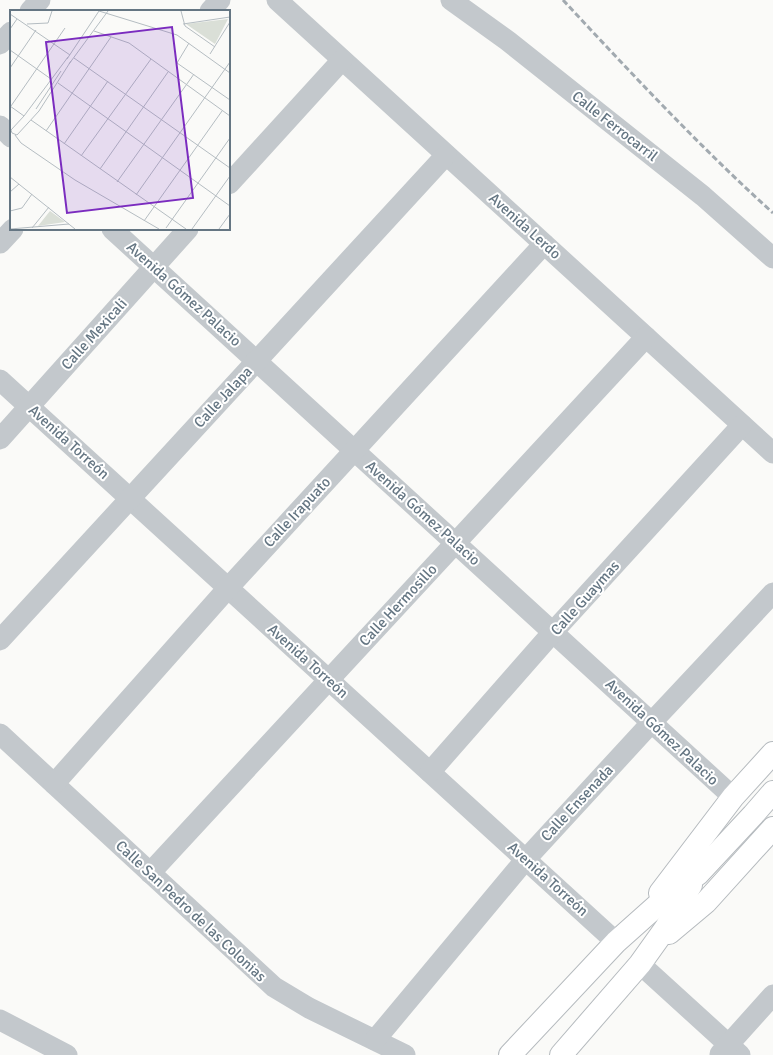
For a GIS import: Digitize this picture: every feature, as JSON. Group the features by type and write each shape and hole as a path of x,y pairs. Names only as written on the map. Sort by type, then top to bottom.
{"main road":[{"path":"636,924 733,797 773,753"},
{"path":"510,1055 616,942 662,901 698,874 773,792"},
{"path":"646,956 706,902 773,829"},
{"path":"561,1055 646,956 665,929 698,874"}],"street":[{"path":"31,10 40,0"},
{"path":"211,10 220,0"},
{"name":"Avenida Lerdo","path":"277,0 773,453"},
{"name":"Calle Ferrocarril","path":"452,0 508,41 703,196 773,258"},
{"path":"0,44 10,33"},
{"path":"230,183 342,60"},
{"path":"0,126 10,135"},
{"name":"Calle Jalapa","path":"0,640 446,155"},
{"path":"0,243 12,230"},
{"name":"Avenida Gómez Palacio","path":"113,230 733,797"},
{"name":"Calle Mexicali","path":"0,439 187,230"},
{"name":"Calle Irapuato","path":"54,784 228,588 544,244"},
{"name":"Calle Hermosillo","path":"150,873 646,337"},
{"name":"Avenida Torreón","path":"0,380 616,942"},
{"name":"Calle Guaymas","path":"430,772 553,632 742,425"},
{"name":"Calle Ensenada","path":"375,1040 526,859 773,593"},
{"name":"Calle San Pedro de las Colonias","path":"0,734 274,987 309,1008 405,1055"},
{"path":"646,956 729,1051 773,995"},
{"path":"0,1020 67,1055"}],"railway":[{"path":"563,0 692,135 773,213"}]}
